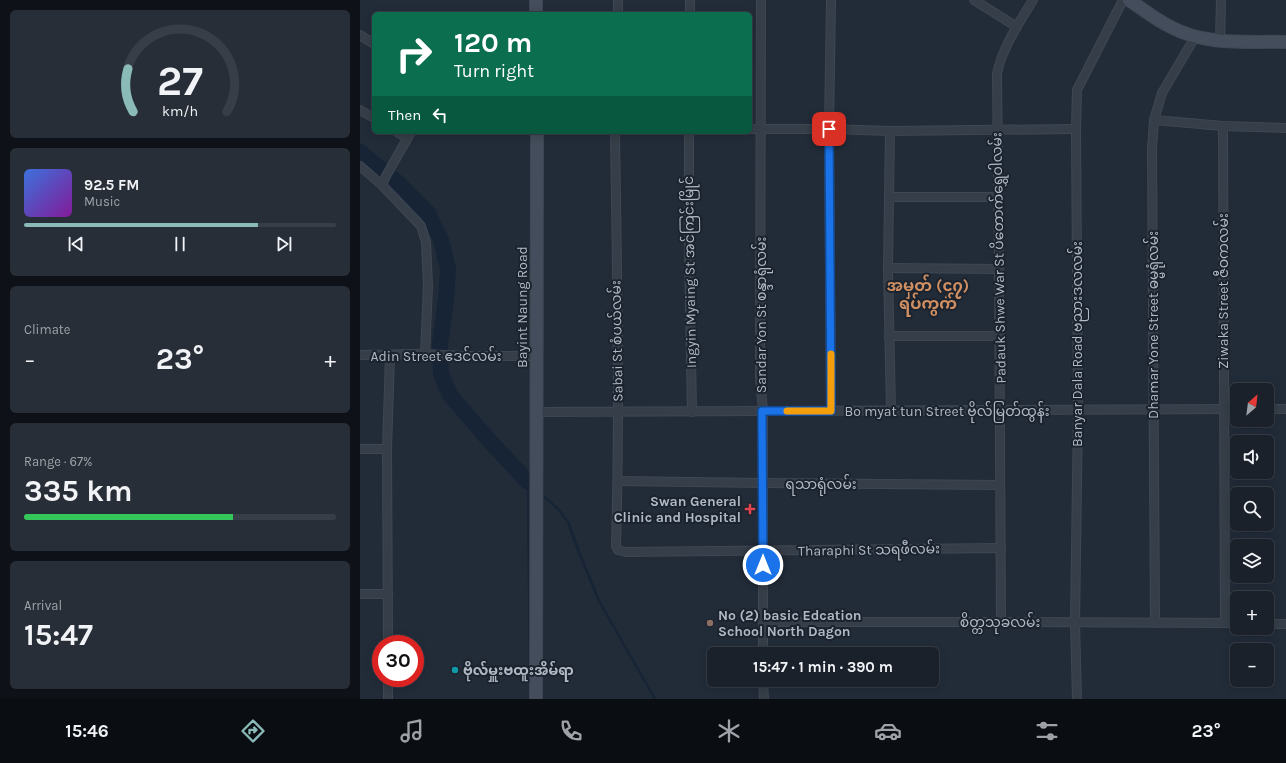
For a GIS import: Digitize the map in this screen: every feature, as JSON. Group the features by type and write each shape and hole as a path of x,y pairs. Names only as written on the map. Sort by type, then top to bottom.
{"main road":[{"path":"536,0 536,12"},
{"path":"1130,0 1171,28 1195,37 1220,41 1286,42"},
{"name":"Bayint Naung Road","path":"536,699 535,497 537,134"}],"street":[{"path":"618,0 618,12"},
{"path":"690,0 690,12"},
{"name":"Sandar Yon St စန္ဒာရုံလမ်း","path":"761,0 760,378 763,484 763,647"},
{"path":"831,0 829,129 831,411"},
{"path":"974,0 1017,27"},
{"name":"Padauk Shwe War St ပိတောက်ရွှေဝါလမ်း","path":"1001,622 997,74 999,62 1033,0"},
{"name":"Banyar Dala Road ဗညားဒလလမ်း","path":"1077,699 1075,623 1078,411 1077,90 1123,0"},
{"path":"1220,41 1222,0"},
{"path":"360,35 372,43"},
{"name":"Dhamar Yone Street ဓမ္မရုံလမ်း","path":"1156,623 1152,149 1154,120 1162,93 1195,37"},
{"path":"360,110 372,117"},
{"path":"1154,120 1223,126 1286,128"},
{"name":"Ziwaka Street ဇီဝကလမ်း","path":"1223,126 1225,623"},
{"path":"752,129 890,131 1076,129"},
{"path":"890,131 888,268 891,411"},
{"name":"Sabai St စံပယ်လမ်း","path":"615,134 618,412 616,546 618,550"},
{"name":"Ingyin Myaing St အင်ကြင်းမြိုင်","path":"689,134 689,252 692,412"},
{"path":"382,185 409,135"},
{"path":"360,166 382,185 421,226 426,242 428,286 425,354"},
{"path":"889,197 998,197"},
{"path":"888,268 999,268"},
{"path":"889,336 1000,336"},
{"name":"Adin Street ဧဒင်လမ်း","path":"360,355 434,354 536,356"},
{"path":"388,635 387,449 390,355"},
{"name":"Bo myat tun Street ဗိုလ်မြတ်ထွန်း","path":"536,412 1078,411 1230,409"},
{"path":"1274,409 1286,409"},
{"path":"360,449 387,449"},
{"name":"ရသာရုံလမ်း","path":"618,481 763,484 1000,485"},
{"name":"Tharaphi St သရဖီလမ်း","path":"618,550 626,552 1001,548"},
{"path":"360,594 388,594"},
{"name":"စိတ္တသုခလမ်း","path":"763,622 1230,623"},
{"path":"1274,624 1286,624"},
{"path":"388,687 388,699"},
{"path":"764,687 764,699"}],"waterway":[{"path":"360,152 399,184 428,213 441,240 448,269 440,344 441,374 450,395 528,482"},
{"path":"528,482 530,678"},
{"path":"540,493 558,509 568,522 599,601 655,699"}],"slow traffic":[{"path":"787,411 831,411 831,354"}],"place":[{"name":"Swan General Clinic and Hospital","path":"750,509"},
{"name":"No (2) basic Edcation School North Dagon","path":"710,623"},
{"name":"ဗိုလ်မှူးဗထူးအိမ်ရာ","path":"455,670"}],"district":[{"name":"အမှတ် (၄၇) ရပ်ကွက်","path":"928,294"}],"route":[{"path":"763,565 762,411 831,411 829,129"}]}
